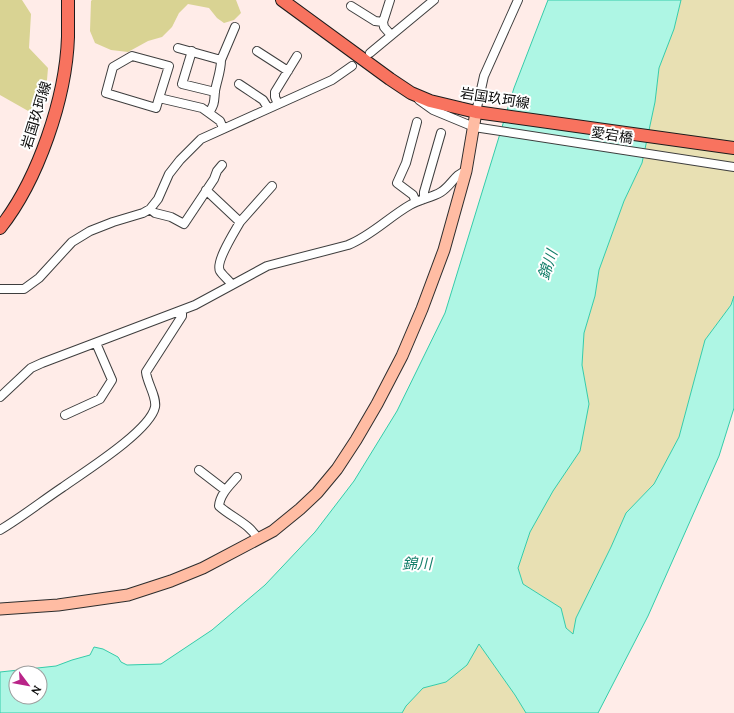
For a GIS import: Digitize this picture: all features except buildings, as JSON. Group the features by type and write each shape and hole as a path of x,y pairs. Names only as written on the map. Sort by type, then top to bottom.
{"main road":[{"name":"岩国玖珂線","path":"0,228 17,202 30,178 54,118 62,87 68,38 68,0"},
{"name":"岩国玖珂線","path":"282,0 390,79 411,93 430,101 480,112 734,148"}],"street":[{"path":"390,0 383,22 384,27 391,36"},
{"path":"370,53 434,0"},
{"path":"1,606 58,605 128,595 203,568 273,531 317,493 337,469 377,404 402,356 422,309 444,250 466,170 474,127 480,112 484,76 518,0"},
{"path":"351,6 375,21 383,22"},
{"path":"209,113 214,103 215,92 221,71 221,60 235,27"},
{"path":"178,48 221,60"},
{"path":"192,51 182,84 215,92"},
{"path":"257,51 288,71"},
{"path":"132,56 169,66 160,98 156,108 106,93 113,67 132,56"},
{"path":"278,104 275,97 275,92 297,56"},
{"path":"0,289 24,289 39,278 72,242 90,231 143,213 150,209 158,199 169,174 180,160 202,139 223,128 332,80 352,66"},
{"path":"238,84 263,100 268,108"},
{"name":"愛宕橋","path":"411,93 423,104 433,110 474,127 734,167"},
{"path":"160,98 202,108 220,121 223,128"},
{"path":"417,122 406,163 397,183 420,200"},
{"path":"420,200 424,192 441,133"},
{"path":"150,209 155,213 171,217 184,224 214,179 216,171 222,165"},
{"path":"0,397 31,368 42,363 195,305 267,266 348,246 359,241 393,216 420,200 442,192 449,187 460,173 466,170"},
{"path":"232,285 220,271 218,266 220,259 240,222 272,186"},
{"path":"206,190 240,222"},
{"path":"0,530 20,518 104,459 117,449 152,414 155,406 155,400 146,372 182,316 182,310"},
{"path":"65,415 100,399 112,380 96,343"},
{"path":"199,470 225,490"},
{"path":"238,477 225,490 219,506 227,514 252,530 258,539"}],"shaded area":[{"path":"0,0 22,0 31,14 29,48 48,68 46,92 30,112 0,95"},
{"path":"92,0 236,0 241,13 234,20 224,23 217,18 209,8 188,4 179,13 172,27 162,37 148,41 128,52 111,50 95,43 90,31"},
{"path":"681,0 734,0 734,296 731,305 705,340 679,437 654,484 626,513 576,618 574,635 566,628 561,608 523,584 518,568 530,532 552,491 589,404 582,365 584,333 595,296 599,270 624,201 642,163 655,102 659,68 674,29"},
{"path":"479,643 526,713 402,713 406,706 423,688 446,682"}],"water":[{"name":"錦川","path":"548,0 681,0 674,29 659,68 655,102 642,163 624,201 599,270 595,296 584,333 582,365 589,404 580,451 553,491 530,532 518,568 523,584 561,608 566,628 573,634 576,618 626,513 654,484 679,437 705,340 731,305 734,296 734,408 719,456 648,616 598,713 526,713 479,644 467,665 446,682 423,688 406,706 402,713 0,713 0,672 8,671 8,705 48,705 48,667 56,666 90,655 94,647 103,649 118,657 121,662 127,665 161,664 212,630 265,585 315,532 354,481 397,411 445,313 514,88"}]}
